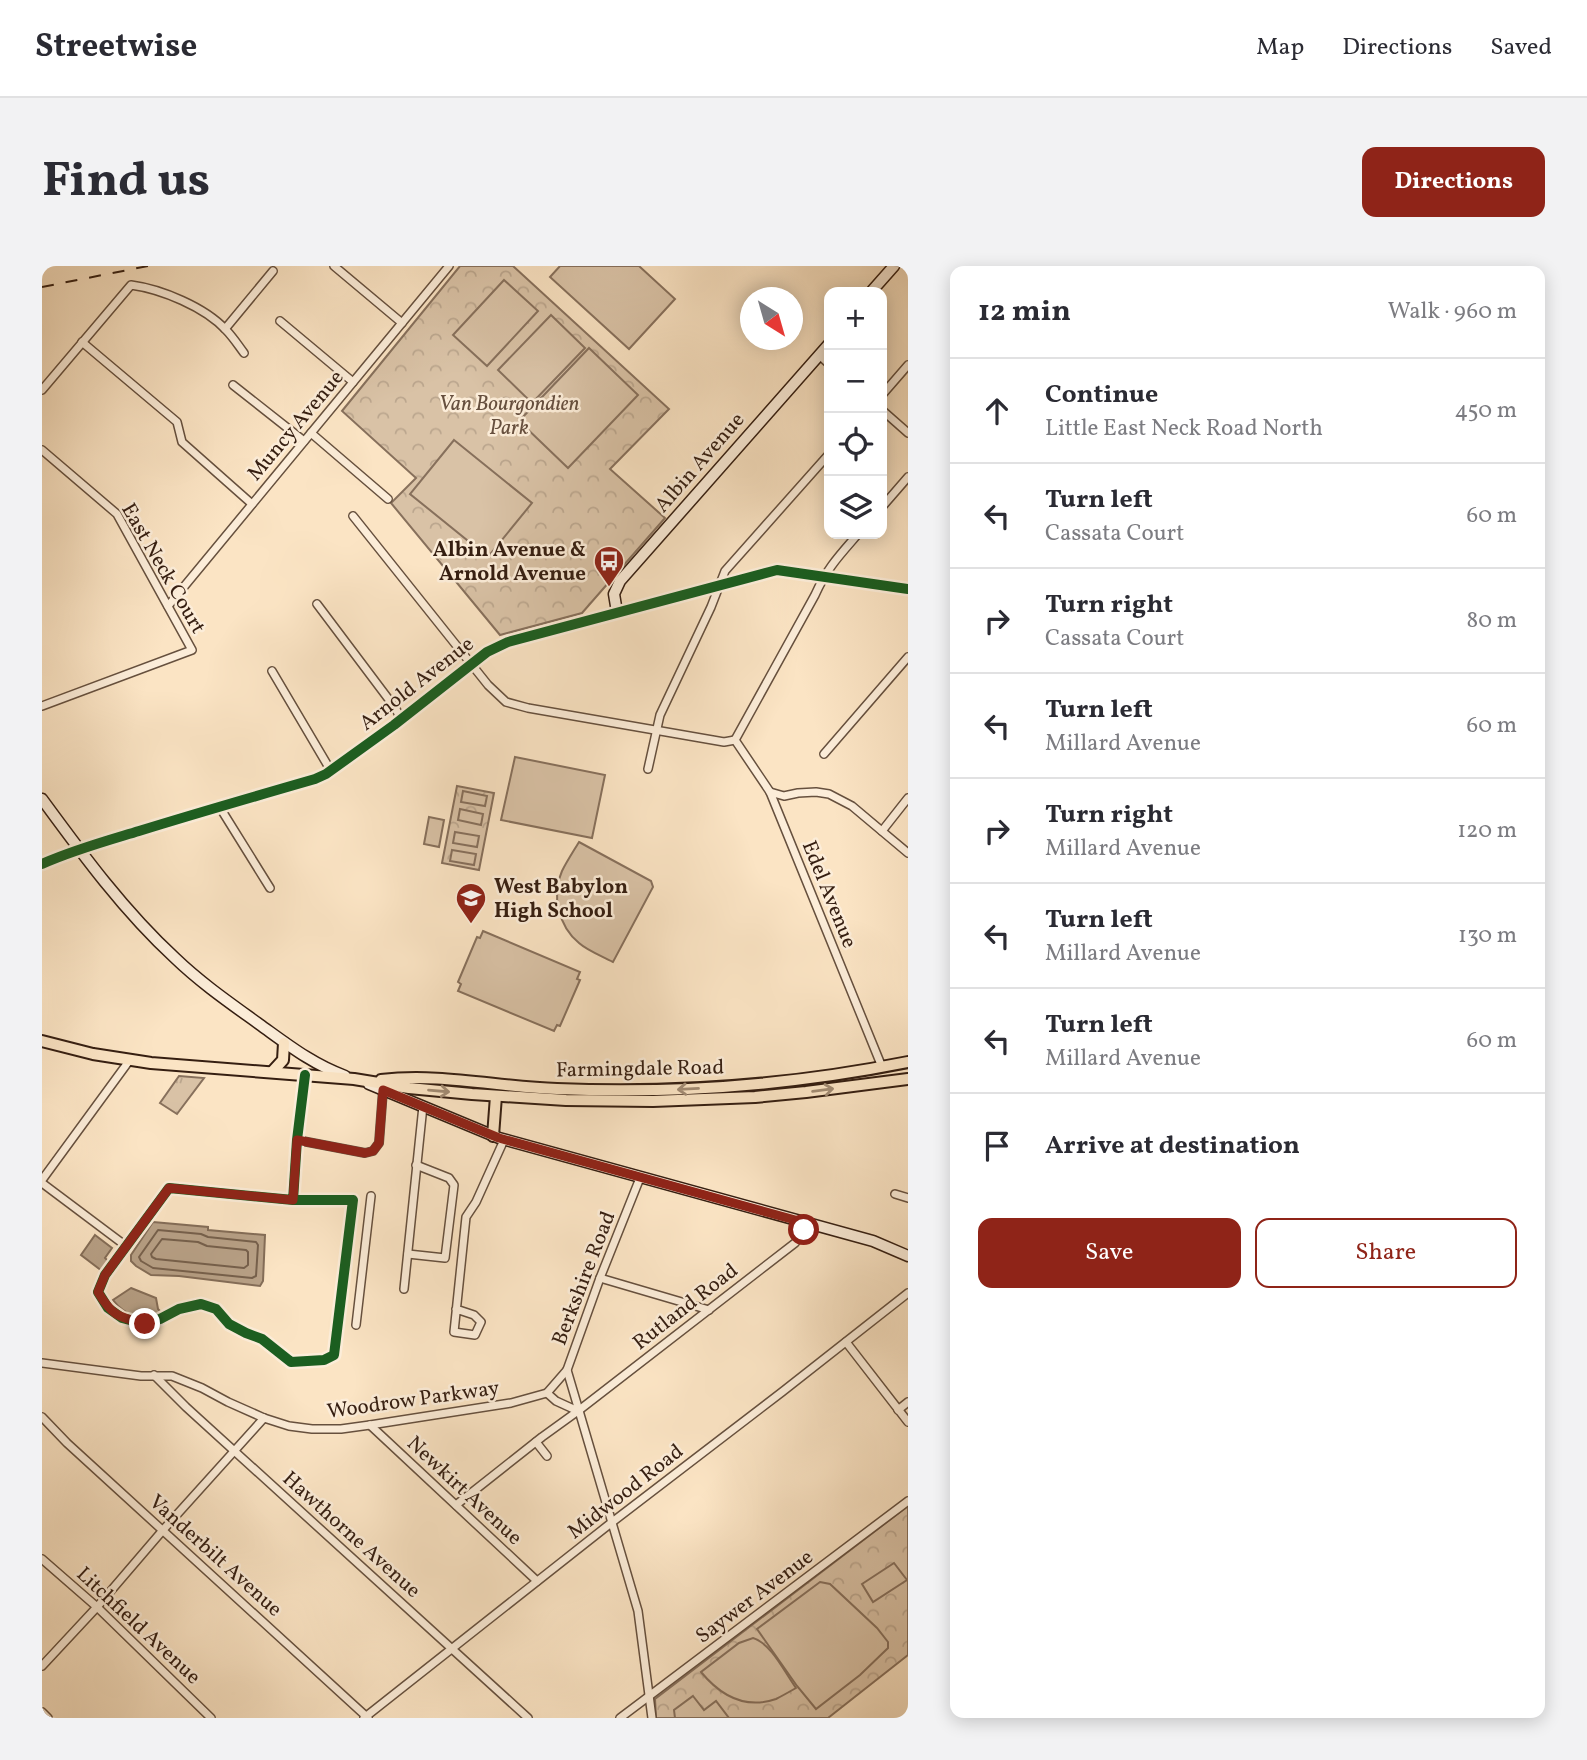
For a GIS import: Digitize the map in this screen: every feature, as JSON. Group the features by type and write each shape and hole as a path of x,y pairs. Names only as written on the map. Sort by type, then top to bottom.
{"main road":[{"name":"Farmingdale Road","path":"42,1041 82,1052 129,1060 354,1079 409,1088 496,1096 600,1101 674,1101 776,1096 908,1079"},
{"path":"272,1072 283,1060 285,1042"},
{"name":"Farmingdale Road","path":"371,1081 408,1077 542,1088 656,1090 778,1082 908,1062"},
{"path":"884,1083 908,1073"},
{"path":"496,1096 498,1138"}],"street":[{"path":"334,266 402,323"},
{"name":"Muncy Avenue","path":"168,606 449,266"},
{"path":"875,287 894,266"},
{"path":"225,329 273,271"},
{"path":"42,390 131,285 145,287 197,307 225,329 244,353"},
{"path":"280,321 353,382"},
{"path":"82,342 177,422 182,442 252,503"},
{"name":"Albin Avenue","path":"617,612 614,594 620,581 824,350"},
{"path":"819,355 824,360"},
{"path":"887,389 908,365"},
{"path":"233,385 304,441"},
{"path":"885,413 908,433"},
{"path":"311,433 388,499"},
{"name":"East Neck Court","path":"42,450 117,514 192,650 42,706"},
{"path":"648,769 660,715 725,571 824,460"},
{"path":"887,501 908,477"},
{"path":"353,516 471,664 506,702 724,743 736,740 831,564 854,539"},
{"name":"Arnold Avenue","path":"42,864 219,806 315,779 331,771 498,646 777,569 908,588"},
{"path":"317,604 396,709 401,720"},
{"path":"824,754 908,657"},
{"path":"272,671 331,771"},
{"name":"Edel Avenue","path":"736,740 770,792 882,1068"},
{"path":"770,792 784,796 807,792 829,794 852,806 908,853"},
{"path":"882,831 908,798"},
{"path":"42,799 128,910 176,959 216,993 321,1066 498,1138 873,1241 908,1256"},
{"path":"219,806 270,888"},
{"path":"126,1246 42,1182 129,1060"},
{"path":"293,1200 305,1075"},
{"path":"297,1140 365,1153 373,1151 379,1143 383,1090"},
{"path":"404,1289 423,1106"},
{"path":"456,1309 466,1217 476,1202 498,1138"},
{"path":"408,1254 445,1258 454,1185 449,1178 416,1165"},
{"name":"Berkshire Road","path":"640,1178 567,1370 638,1611 652,1718"},
{"path":"169,1188 293,1200 353,1200 334,1355 324,1360 291,1362 262,1339 229,1324 216,1309 201,1304 179,1309 145,1324 122,1318 108,1308 98,1292 105,1275 169,1188"},
{"path":"895,1194 908,1198"},
{"path":"356,1325 371,1196"},
{"name":"Rutland Road","path":"456,1505 795,1243 806,1223"},
{"path":"600,1279 709,1310"},
{"name":"Midwood Road","path":"366,1717 908,1293"},
{"path":"846,1342 908,1422"},
{"name":"Woodrow Parkway","path":"42,1363 141,1376 172,1376 264,1418 289,1426 312,1429 370,1425 511,1403 547,1393"},
{"path":"567,1370 547,1393 556,1401 578,1411"},
{"name":"Hawthorne Avenue","path":"154,1375 528,1718"},
{"path":"898,1410 908,1402"},
{"name":"Vanderbilt Avenue","path":"42,1417 366,1717"},
{"path":"42,1666 264,1418"},
{"name":"Newkirt Avenue","path":"370,1425 537,1581"},
{"path":"536,1442 547,1456"},
{"name":"Saywer Avenue","path":"620,1718 908,1501"},
{"name":"Litchfield Avenue","path":"42,1559 97,1607 211,1718"},
{"path":"42,1713 48,1718"}],"green space":[{"name":"Van Bourgondien Park","path":"460,266 513,266 669,409 610,469 665,518 582,613 500,635 391,503 416,478 342,411"},
{"path":"560,266 639,266 675,299 629,349 550,277"},
{"path":"504,280 538,311 487,366 453,335"},
{"path":"551,315 585,348 532,403 498,370"},
{"path":"589,348 638,395 568,468 519,421"},
{"path":"454,440 532,503 488,557 410,494"},
{"path":"515,757 605,775 592,838 501,820"},
{"path":"457,786 494,793 479,870 442,863"},
{"path":"463,791 487,796 485,806 461,802"},
{"path":"460,809 483,814 481,825 458,820"},
{"path":"429,817 444,820 439,847 424,844"},
{"path":"455,832 479,836 477,847 453,843"},
{"path":"579,842 651,881 653,887 613,962 579,943 566,928 559,910 559,880"},
{"path":"452,850 476,854 474,865 450,861"},
{"path":"483,931 580,972 577,979 580,980 560,1026 557,1025 554,1031 458,991 461,984 458,982 477,937 480,938"},
{"path":"179,1076 204,1078 177,1114 160,1103"},
{"path":"908,1506 908,1655 828,1718 656,1718 655,1699"},
{"path":"894,1563 907,1580 873,1602 862,1584"},
{"path":"820,1582 830,1584 877,1628 888,1642 888,1648 860,1675 816,1709 757,1629"},
{"path":"753,1638 772,1652 796,1688 776,1699 753,1703 725,1694 701,1672 739,1643"},
{"path":"693,1696 704,1710 716,1701 729,1718 675,1718 674,1710"}],"water":[{"path":"153,1222 265,1235 263,1281 260,1286 151,1275 131,1261 131,1255"},
{"path":"95,1235 112,1248 105,1258 110,1263 102,1271 81,1255"},
{"path":"131,1288 156,1298 161,1312 139,1315 129,1313 118,1306 113,1300"}],"railway":[{"path":"42,287 148,266"}],"cycle path":[{"path":"42,864 90,846 326,774 487,652 508,642 777,570 908,589"},
{"path":"293,1200 169,1188 105,1275 98,1292 108,1308 122,1318 145,1324 179,1309 201,1304 216,1309 229,1324 262,1339 291,1362 324,1360 334,1355 353,1200 293,1200 305,1075"}],"place":[{"name":"Albin Avenue & Arnold Avenue","path":"609,588"},
{"name":"West Babylon High School","path":"471,925"}],"route":[{"path":"145,1324 122,1318 108,1308 98,1292 105,1275 169,1188 293,1200 297,1140 365,1153 373,1151 379,1143 383,1090 499,1138 806,1223 804,1230"}]}
